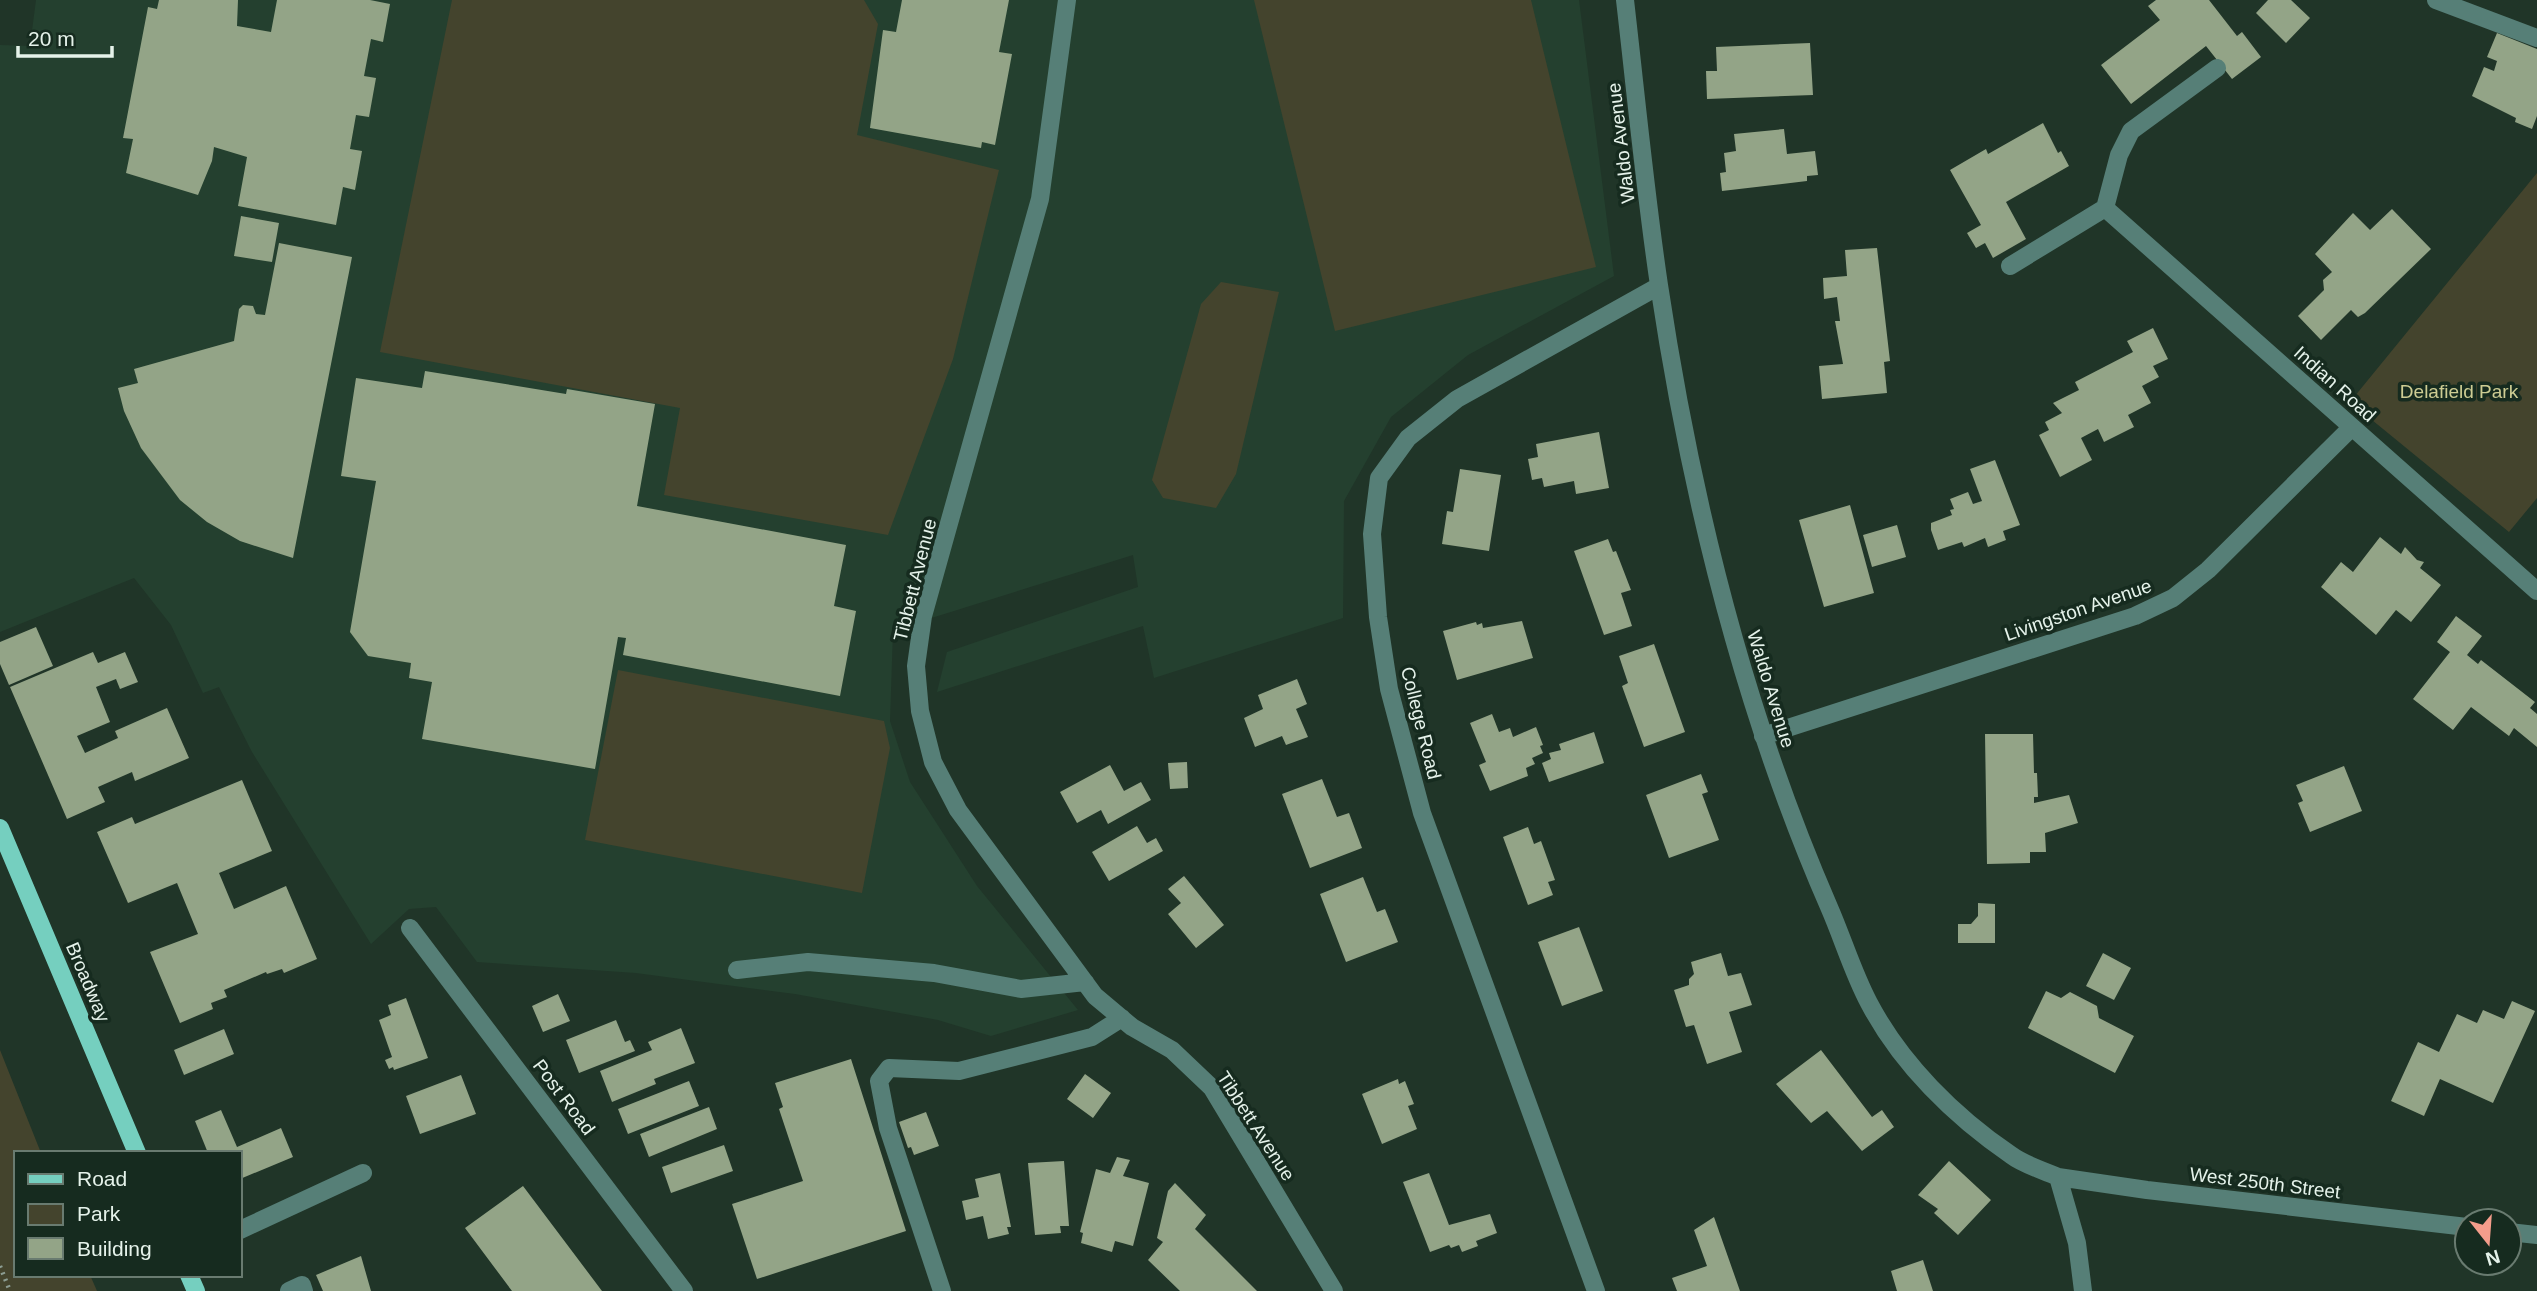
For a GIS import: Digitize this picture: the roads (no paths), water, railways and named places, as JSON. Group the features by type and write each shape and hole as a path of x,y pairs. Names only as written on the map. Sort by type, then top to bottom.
{"main road":[{"name":"Broadway","path":"0,828 136,1151"}],"street":[{"name":"Tibbett Avenue","path":"1067,0 1040,199 923,616 916,666 920,710 933,762 958,810 1095,996 1122,1018 1172,1050 1212,1088 1334,1291"},
{"name":"Waldo Avenue","path":"1625,0 1660,286 1698,490 1725,607 1763,736 1806,853 1870,1004 1908,1059 1942,1100 2013,1157 2058,1177"},
{"path":"2436,0 2537,38"},
{"path":"2010,266 2105,208 2119,155 2131,131 2217,68"},
{"name":"Indian Road","path":"2105,208 2537,591"},
{"name":"College Road","path":"1596,1291 1422,813 1389,689 1378,617 1372,534 1379,478 1408,438 1457,399 1660,286"},
{"name":"Livingston Avenue","path":"1763,736 2135,616 2173,598 2208,570 2351,428"},
{"name":"Post Road","path":"410,928 684,1291"},
{"path":"737,970 808,962 934,973 1021,989 1085,982"},
{"path":"942,1291 888,1128 879,1082 889,1068 959,1071 1020,1057 1092,1037 1122,1018"},
{"path":"242,1229 363,1173"},
{"path":"2058,1177 2077,1243 2083,1291"},
{"name":"West 250th Street","path":"2058,1177 2453,1225"},
{"path":"289,1291 302,1285 304,1291"}],"park label":[{"name":"Delafield Park","path":"2459,391"}]}
